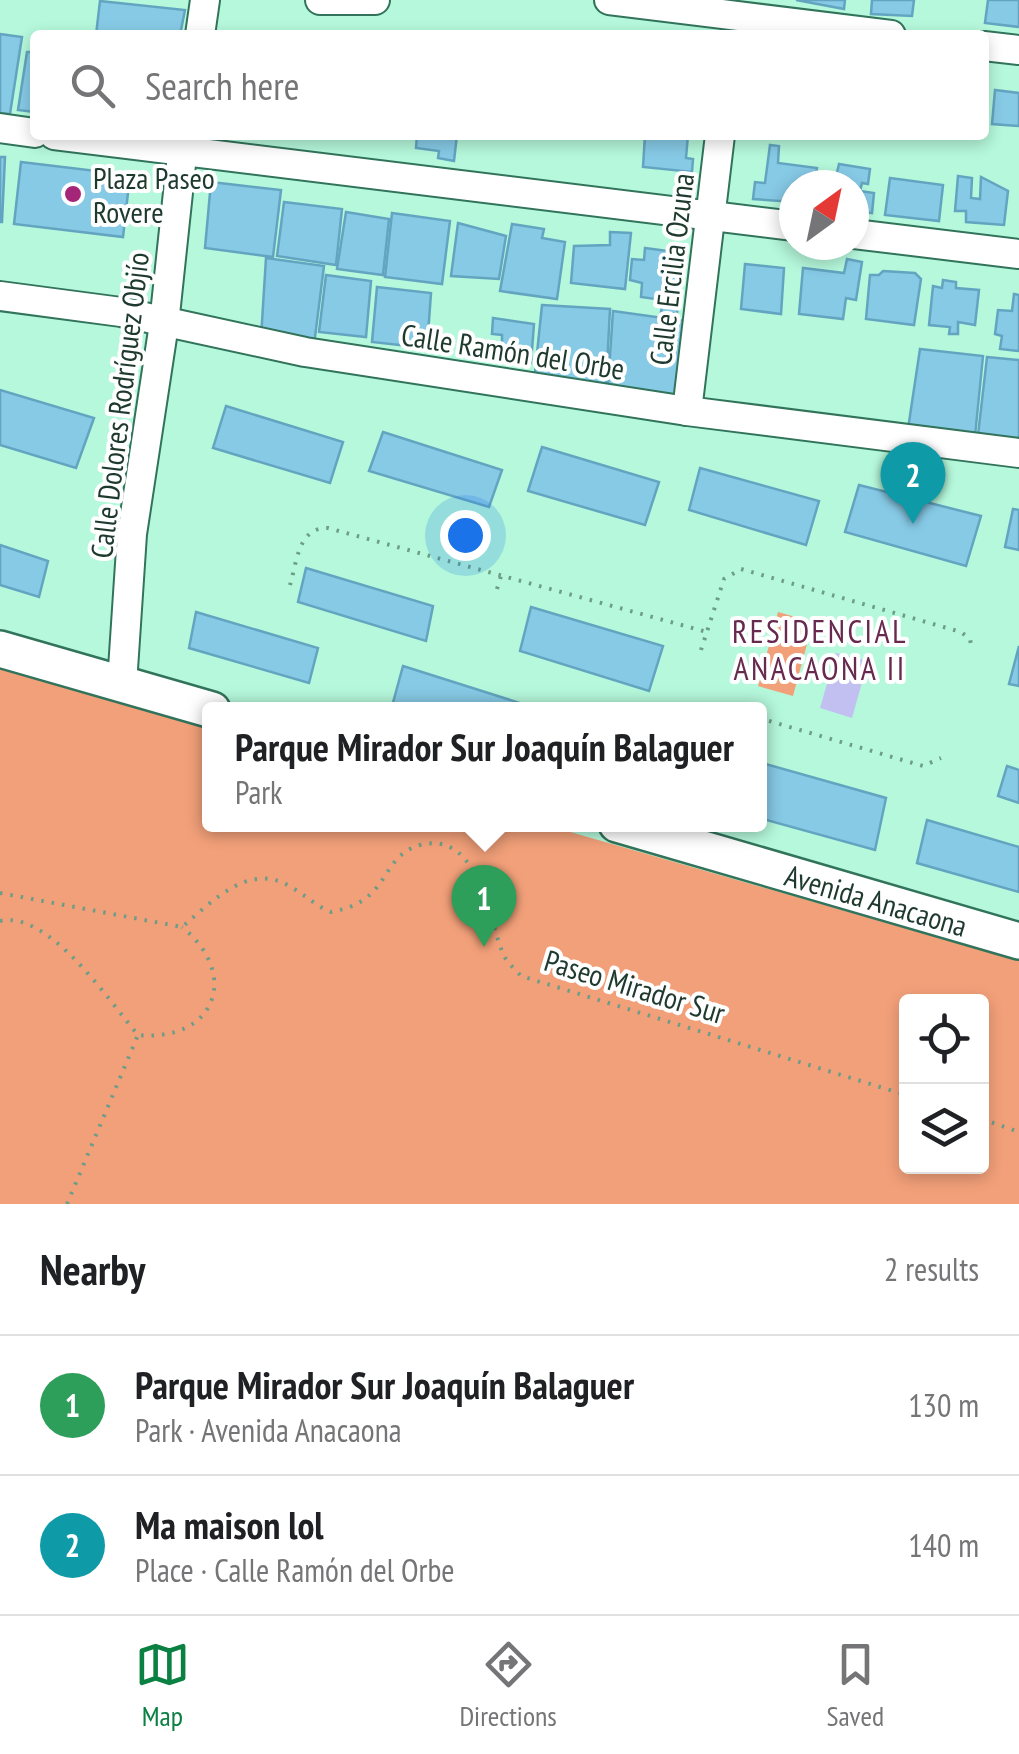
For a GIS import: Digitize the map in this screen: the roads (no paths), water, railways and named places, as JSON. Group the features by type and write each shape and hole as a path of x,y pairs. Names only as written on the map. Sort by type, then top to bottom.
{"main road":[{"path":"0,649 202,707"},
{"name":"Avenida Anacaona","path":"645,832 1019,940"}],"street":[{"path":"201,30 205,0"},
{"path":"320,0 375,0"},
{"path":"608,0 848,30"},
{"path":"989,47 1019,50"},
{"path":"0,128 30,131"},
{"path":"126,140 183,144 779,224"},
{"name":"Calle Ercilia Ozuna","path":"687,411 719,140"},
{"name":"Calle Dolores Rodríguez Objío","path":"122,684 132,534 164,324 183,144"},
{"path":"869,236 1019,254"},
{"name":"Calle Ramón del Orbe","path":"0,296 122,312 305,352 687,411 1019,453"}],"water":[{"path":"836,653 868,661 852,718 820,708"}],"place":[{"name":"Plaza Paseo Rovere","path":"73,194"},
{"name":"Ma maison lol","path":"913,524"},
{"name":"Parque Mirador Sur Joaquín Balaguer","path":"484,947"}],"district":[{"name":"RESIDENCIAL ANACAONA II","path":"820,650"}]}
